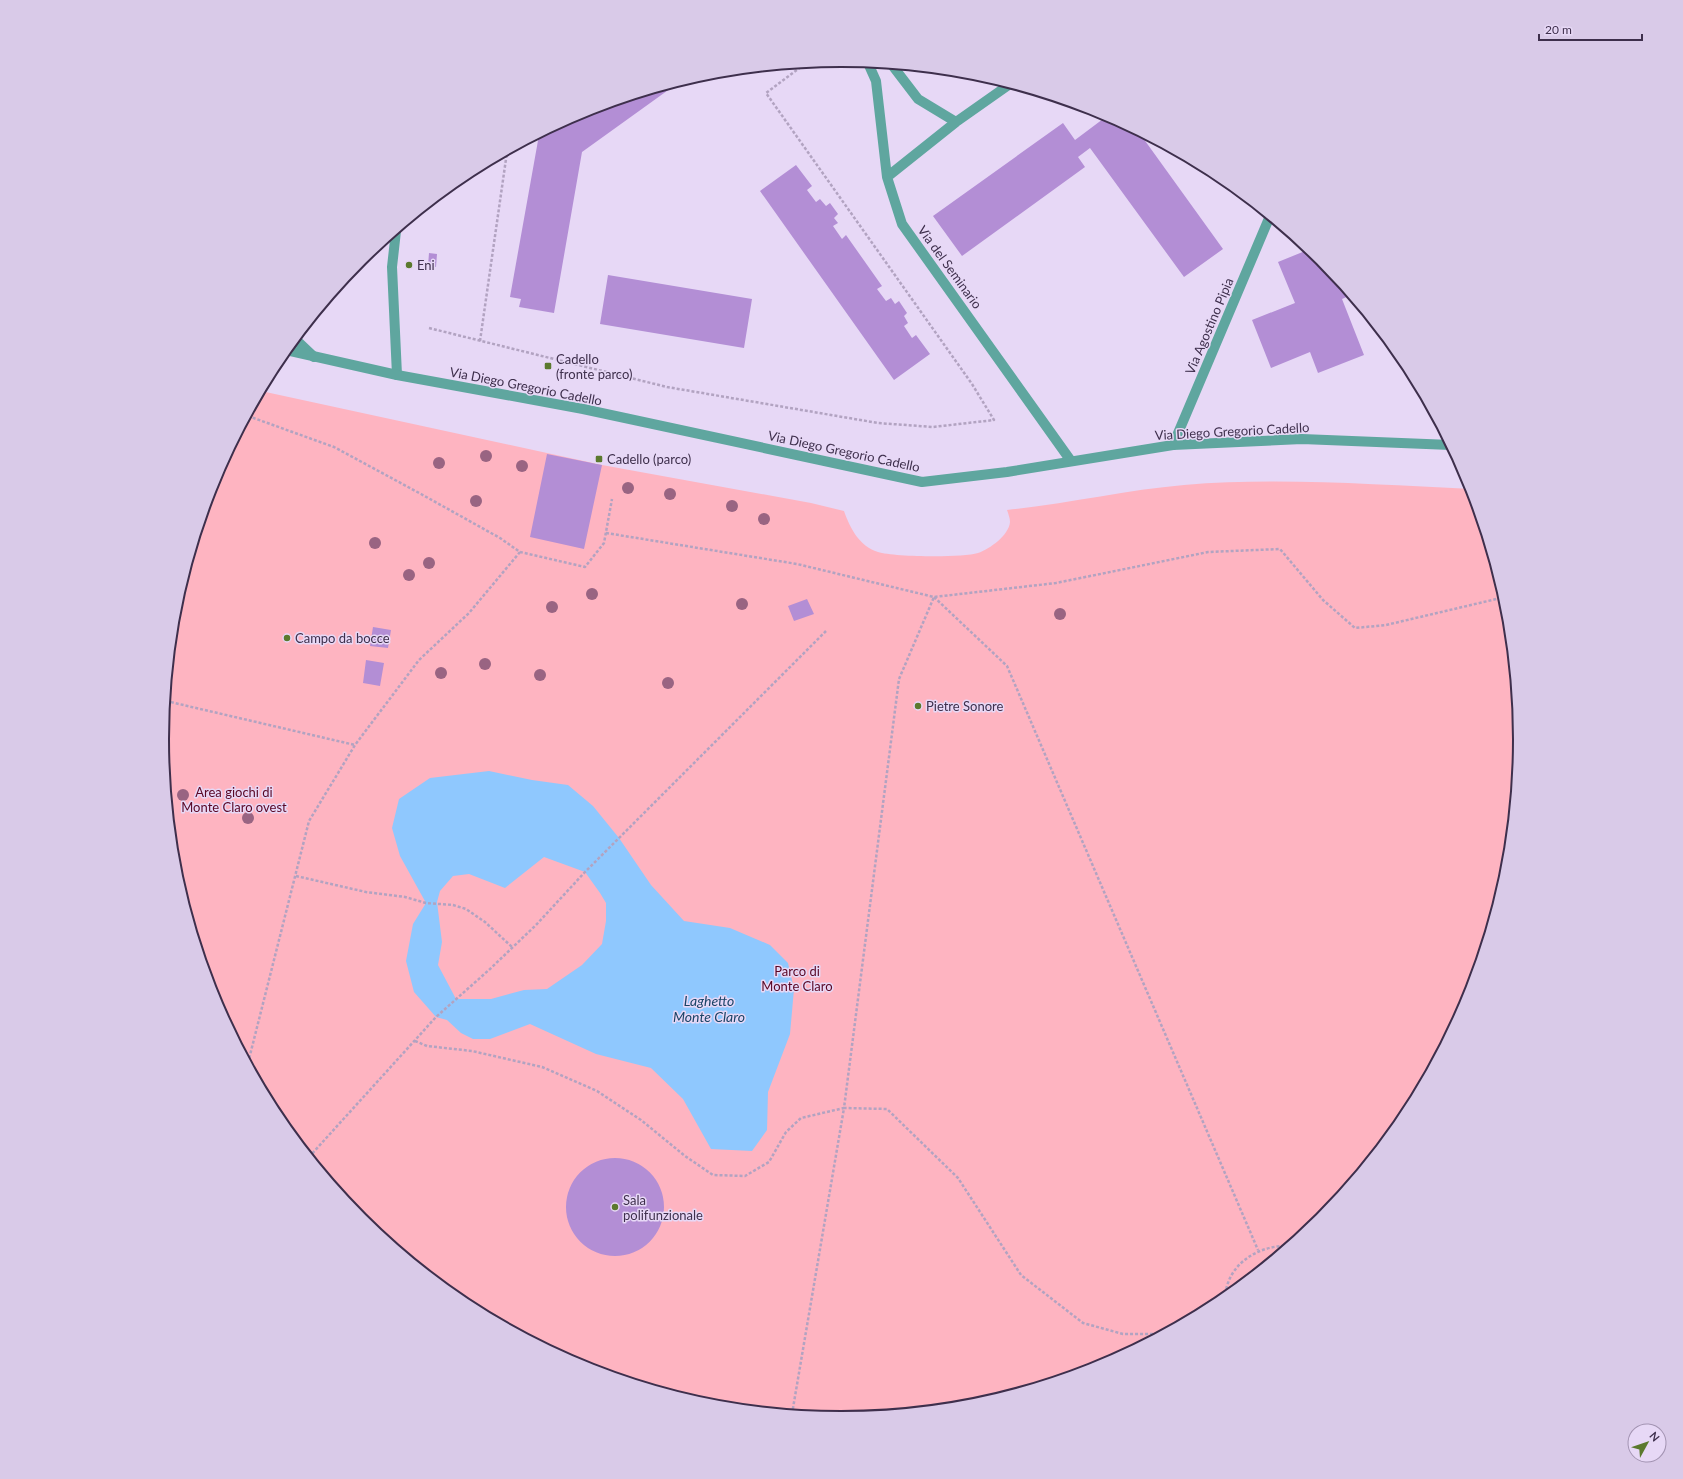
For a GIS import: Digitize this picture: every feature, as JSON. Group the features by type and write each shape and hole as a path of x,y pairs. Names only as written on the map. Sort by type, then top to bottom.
{"street":[{"name":"Via del Seminario","path":"870,68 876,81 888,177 902,224 1071,462"},
{"path":"895,69 918,99 956,122"},
{"path":"888,177 956,122 1005,87"},
{"name":"Via Agostino Pipia","path":"1173,445 1268,220"},
{"path":"395,237 392,267 397,375"},
{"path":"299,343 314,356"},
{"name":"Via Diego Gregorio Cadello","path":"293,351 397,375 583,409 922,482 1007,472 1173,445 1302,439 1446,445"}],"path":[{"path":"429,328 666,387 878,423 933,427 994,420 972,384 766,93 801,68"},
{"path":"480,340 506,156"},
{"path":"251,417 334,447 421,494 520,552 585,567 604,543 612,498"},
{"path":"606,533 797,564 934,597 1056,584 1208,552 1280,549 1323,600 1355,628 1386,625 1499,598"},
{"path":"249,1058 309,820 355,745 419,660 469,613 520,552"},
{"path":"793,1410 844,1108 899,679 934,597"},
{"path":"934,597 1007,666 1258,1250"},
{"path":"312,1154 436,1017 536,925 585,872 826,631"},
{"path":"170,702 355,745"},
{"path":"296,876 366,892 405,897 426,903 437,902 466,910 485,922 512,948"},
{"path":"415,1041 427,1046 472,1051 542,1067 597,1091 641,1120 685,1156 714,1175 745,1176 769,1162 786,1132 801,1118 844,1108 887,1109 958,1178 1021,1275 1083,1323 1123,1334 1156,1334"},
{"path":"1226,1291 1232,1275 1243,1260 1258,1250 1276,1245 1284,1246"}],"green space":[{"name":"Parco di Monte Claro","path":"266,392 602,465 811,503 844,511 852,530 860,541 871,549 886,554 912,556 970,555 988,548 1003,536 1009,527 1010,522 1007,510 1162,487 1256,482 1364,484 1465,489 1491,565 1501,608 1508,652 1513,696 1514,740 1513,783 1508,827 1501,871 1491,914 1463,997 1445,1037 1424,1076 1401,1113 1375,1149 1347,1183 1317,1215 1285,1245 1251,1273 1215,1299 1178,1322 1139,1343 1099,1361 1016,1389 973,1399 885,1411 798,1411 754,1406 710,1399 667,1389 625,1376 584,1361 544,1343 505,1322 468,1299 432,1273 398,1245 366,1215 336,1183 308,1149 282,1113 259,1076 238,1037 220,997 205,956 192,914 182,871 170,783 170,696 182,608 192,565 205,523 220,482 238,442"}],"water":[{"name":"Laghetto Monte Claro","path":"489,771 532,780 568,785 593,806 619,838 651,885 684,921 730,928 770,945 788,963 794,989 790,1034 768,1092 767,1130 752,1151 711,1149 683,1099 651,1068 596,1054 530,1024 490,1039 473,1039 461,1033 447,1020 436,1017 414,992 406,961 413,924 426,903 400,856 392,828 399,799 430,778","holes":["544,857 585,872 606,903 606,921 602,944 582,965 547,989 524,990 491,999 456,999 438,965 442,942 437,902 440,891 453,876 469,874 505,888"]}],"building":[{"path":"669,90 582,152 554,313 519,307 521,299 510,297 538,139 584,118"},
{"path":"1102,120 1143,138 1223,249 1184,277 1090,148 1078,157 1085,167 962,256 933,216 1063,123 1075,140"},
{"path":"796,165 812,186 807,190 816,202 820,199 826,206 830,203 838,214 834,218 838,223 833,226 842,239 846,235 882,286 877,289 886,301 891,298 895,304 899,301 907,313 904,316 908,323 904,326 912,338 916,335 930,354 894,380 760,191"},
{"path":"1304,252 1347,296 1342,299 1364,355 1318,373 1310,352 1271,368 1252,320 1295,303 1278,262"},
{"path":"429,253 437,254 436,267 428,266"},
{"path":"608,275 752,299 744,348 600,324"},
{"path":"547,454 602,465 584,549 530,537"},
{"path":"807,599 814,614 794,621 788,606"},
{"path":"373,627 391,630 388,648 370,646"},
{"path":"366,660 384,663 380,686 363,683"},
{"name":"Sala polifunzionale","path":"615,1158 634,1162 650,1172 660,1188 664,1207 660,1226 650,1242 634,1252 615,1256 596,1252 580,1242 570,1226 566,1207 570,1188 580,1172 596,1162"}],"place":[{"name":"Eni","path":"409,265"},
{"name":"Cadello (fronte parco)","path":"548,366"},
{"name":"Cadello (parco)","path":"599,459"},
{"name":"Campo da bocce","path":"287,638"},
{"name":"Pietre Sonore","path":"918,706"},
{"name":"Sala polifunzionale","path":"615,1207"}],"park label":[{"name":"Area giochi di Monte Claro ovest","path":"234,800"}]}
